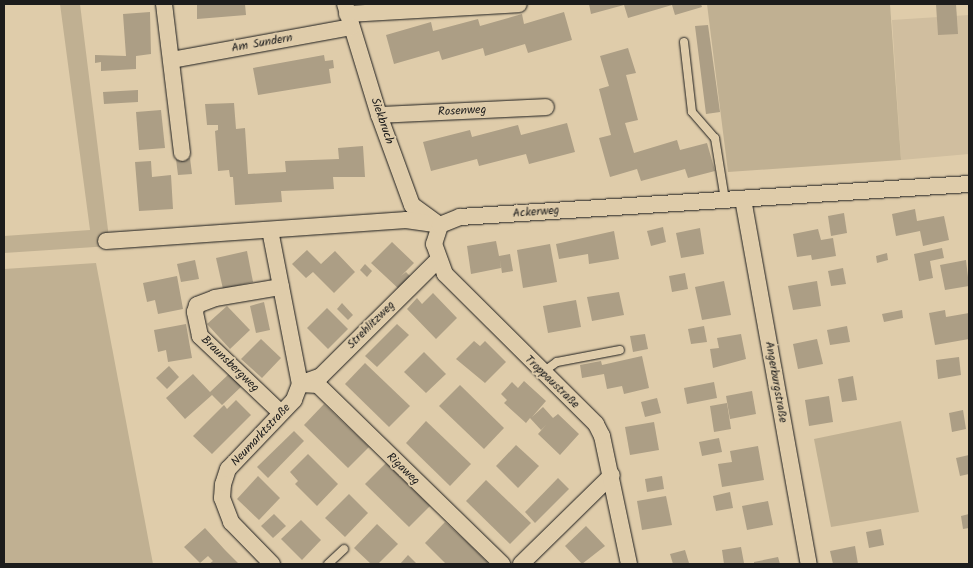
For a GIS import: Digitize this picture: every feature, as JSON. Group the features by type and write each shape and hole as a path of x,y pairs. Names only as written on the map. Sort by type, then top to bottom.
{"street":[{"path":"164,4 182,153"},
{"name":"Am Sundern","path":"172,60 348,15 519,4"},
{"name":"Siekbruch","path":"348,15 379,114 412,205 440,225"},
{"name":"Rosenweg","path":"379,114 546,107"},
{"name":"Ackerweg","path":"106,241 406,220 440,225 460,217 969,184"},
{"name":"Angerburgstraße","path":"743,199 810,564"},
{"name":"Troppaustraße","path":"440,225 435,237 438,260 455,286 596,424 602,436 612,474 629,564"},
{"path":"270,230 300,384"},
{"name":"Strehlitzweg","path":"300,384 321,376 438,260"},
{"name":"Braunsbergweg","path":"281,287 215,298 197,305 195,312 200,336 281,413"},
{"name":"Neumarktstraße","path":"272,564 231,522 222,504 222,484 228,469 294,400 300,384"},
{"name":"Rigaweg","path":"300,384 318,385 502,564"},
{"path":"521,564 612,474"}],"lane":[{"path":"684,42 692,112 715,138 725,200"},
{"path":"543,372 557,362 620,350"},
{"path":"328,564 344,549"}],"shaded area":[{"path":"60,4 80,4 110,246 4,253 4,236 90,230"},
{"path":"707,4 890,4 901,160 728,172"},
{"path":"969,15 969,154 901,160 892,20"},
{"path":"96,263 153,564 4,564 4,269"},
{"path":"901,421 919,512 831,527 814,439"}],"building":[{"path":"197,4 245,4 246,15 197,19"},
{"path":"589,4 701,4 702,7 675,15 672,5 628,18 624,5 591,14"},
{"path":"936,4 956,4 958,34 938,35"},
{"path":"150,12 151,54 136,56 136,69 101,71 101,62 95,63 95,55 126,56 123,14"},
{"path":"564,12 572,40 528,53 525,44 485,56 483,48 442,60 439,51 394,64 386,35 431,22 433,31 478,19 480,26 522,14 524,24"},
{"path":"708,25 720,112 706,114 695,26"},
{"path":"628,48 636,73 626,75 638,120 625,123 634,153 677,140 680,150 707,143 715,171 688,178 685,169 641,181 637,169 610,177 599,138 611,135 599,89 609,86 600,56"},
{"path":"324,55 325,61 333,60 334,68 329,69 331,83 258,95 253,68"},
{"path":"138,90 138,102 104,104 103,92"},
{"path":"234,103 236,129 245,128 248,174 286,172 285,161 339,159 338,148 363,146 365,177 333,177 334,189 281,191 282,202 235,205 233,177 230,177 229,170 218,171 215,131 218,130 218,125 207,125 205,104"},
{"path":"161,110 165,148 139,150 136,112"},
{"path":"567,123 575,152 529,164 526,154 479,166 477,159 431,171 423,142 470,130 472,137 518,125 521,135"},
{"path":"190,158 192,174 178,175 176,159"},
{"path":"151,161 152,177 171,175 173,209 139,211 135,162"},
{"path":"915,209 917,221 944,216 949,240 923,246 920,231 896,236 892,214"},
{"path":"844,213 847,233 831,236 828,216"},
{"path":"663,227 666,242 651,246 647,231"},
{"path":"700,228 704,254 681,258 676,233"},
{"path":"818,229 821,240 833,238 836,256 812,260 811,255 797,257 793,234"},
{"path":"614,231 619,259 589,264 588,254 559,259 556,244"},
{"path":"496,241 499,256 510,254 513,271 502,273 500,260 501,268 471,274 467,246"},
{"path":"392,242 414,263 401,276 406,272 412,278 400,290 371,263"},
{"path":"550,244 557,282 523,288 517,250"},
{"path":"942,248 944,258 930,261 933,278 919,281 914,254"},
{"path":"307,250 321,264 335,251 355,272 334,293 313,272 306,278 292,264"},
{"path":"247,251 253,282 223,289 216,258"},
{"path":"887,253 888,260 877,263 876,256"},
{"path":"195,260 199,279 181,282 177,264"},
{"path":"966,260 969,286 945,290 940,265"},
{"path":"365,264 372,271 367,277 360,270"},
{"path":"843,268 846,284 831,286 828,271"},
{"path":"685,273 688,289 672,292 669,276"},
{"path":"177,276 183,309 158,314 155,300 147,302 143,283"},
{"path":"724,281 731,315 702,320 695,287"},
{"path":"817,281 821,306 793,310 788,286"},
{"path":"619,292 624,315 592,321 587,297"},
{"path":"433,293 457,318 436,339 407,309 417,298 422,304"},
{"path":"576,300 581,327 548,333 543,306"},
{"path":"264,302 270,330 256,333 250,306"},
{"path":"342,303 353,315 348,320 337,309"},
{"path":"227,306 250,330 230,349 207,324"},
{"path":"327,308 348,329 328,349 307,328"},
{"path":"902,310 903,318 884,322 882,314"},
{"path":"945,310 946,317 969,313 969,339 935,345 929,313"},
{"path":"186,324 192,358 168,362 166,350 158,352 154,330"},
{"path":"397,324 409,335 377,367 365,356"},
{"path":"704,326 707,342 691,344 688,329"},
{"path":"847,326 850,342 830,345 827,330"},
{"path":"645,334 648,349 633,352 630,336"},
{"path":"741,334 746,359 713,368 710,349 719,348 717,338"},
{"path":"261,339 281,358 262,378 241,359"},
{"path":"817,339 823,364 798,369 793,344"},
{"path":"474,341 480,346 485,341 506,362 485,383 456,359"},
{"path":"424,352 446,374 426,393 404,372"},
{"path":"642,356 649,388 624,394 622,386 607,389 604,374 582,378 580,365 601,361 602,365"},
{"path":"959,357 961,375 938,379 936,360"},
{"path":"365,363 410,406 389,427 345,384"},
{"path":"169,366 179,377 167,389 156,378"},
{"path":"231,372 243,385 222,405 212,395 185,419 166,398 193,374 210,392"},
{"path":"853,376 857,400 842,402 838,379"},
{"path":"524,381 546,401 532,417 543,407 553,418 558,414 579,434 560,455 538,434 546,425 541,430 530,418 526,423 504,403 507,400 501,394 512,382 518,388"},
{"path":"714,382 717,398 687,404 684,388"},
{"path":"460,385 504,428 484,449 439,406"},
{"path":"752,391 756,414 730,419 726,396"},
{"path":"829,396 833,422 809,426 805,400"},
{"path":"657,398 661,413 645,417 641,402"},
{"path":"236,400 251,415 212,454 193,436 224,405 227,409"},
{"path":"727,403 731,429 714,432 710,406"},
{"path":"324,404 369,447 348,468 304,425"},
{"path":"963,410 966,429 952,432 949,413"},
{"path":"426,421 471,464 450,486 406,443"},
{"path":"654,422 659,450 630,455 625,427"},
{"path":"294,431 304,441 268,478 257,467"},
{"path":"719,438 722,452 702,456 699,442"},
{"path":"516,445 539,466 518,488 496,466"},
{"path":"758,446 764,480 722,487 718,464 732,462 730,451"},
{"path":"308,454 338,484 317,506 295,484 298,481 290,472"},
{"path":"969,455 969,474 960,476 956,458"},
{"path":"386,463 430,506 409,527 365,484"},
{"path":"258,476 280,498 259,520 237,499"},
{"path":"662,476 664,489 647,492 645,479"},
{"path":"558,478 569,489 535,523 525,512"},
{"path":"486,480 531,523 510,544 466,501"},
{"path":"730,492 733,508 716,511 713,496"},
{"path":"349,494 368,513 345,537 325,518"},
{"path":"666,496 672,525 642,530 637,501"},
{"path":"768,501 773,525 747,530 742,506"},
{"path":"274,514 286,526 273,538 261,526"},
{"path":"969,514 969,528 963,529 961,516"},
{"path":"301,520 321,540 302,560 281,539"},
{"path":"445,522 489,564 446,564 425,543"},
{"path":"377,524 398,544 378,564 371,564 354,548"},
{"path":"586,526 605,546 582,564 565,546"},
{"path":"205,528 239,564 209,564 213,561 208,556 200,563 184,547"},
{"path":"881,529 884,545 869,548 866,532"},
{"path":"855,546 858,564 833,564 830,551"},
{"path":"741,547 744,563 724,564 722,550"},
{"path":"685,550 689,563 673,564 670,554"},
{"path":"408,555 417,564 400,564"},
{"path":"778,557 780,564 754,564 754,562"}]}
